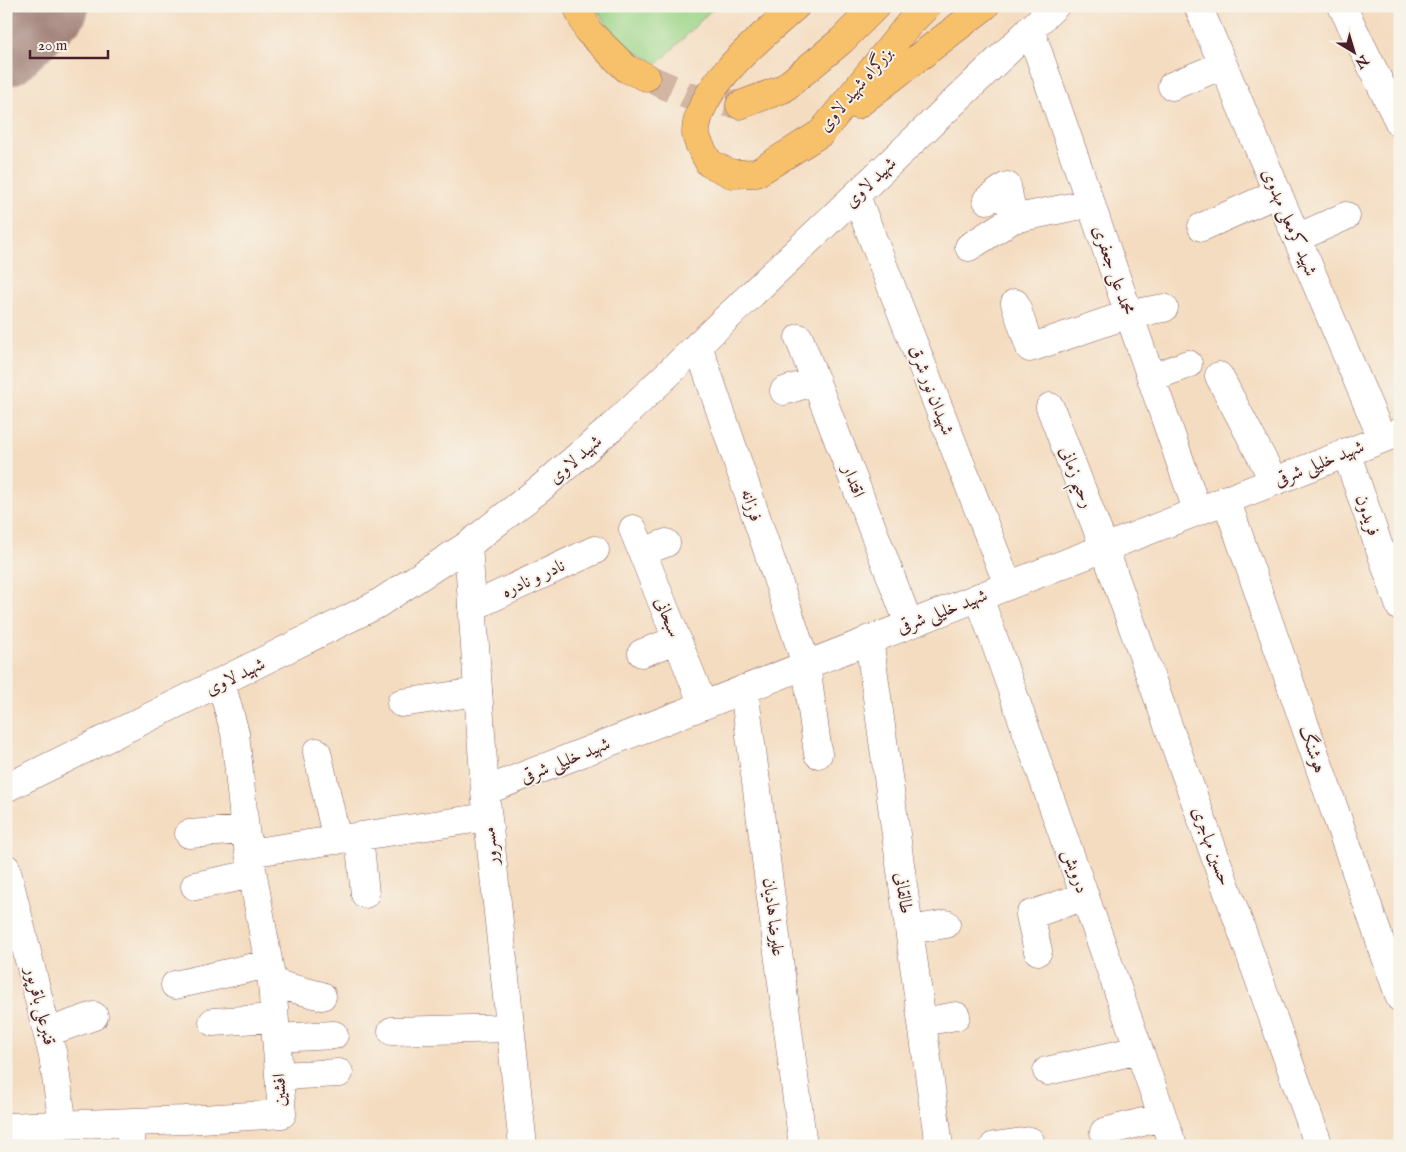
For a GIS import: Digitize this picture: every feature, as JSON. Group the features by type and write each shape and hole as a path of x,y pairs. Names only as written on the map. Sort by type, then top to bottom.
{"highway":[{"path":"577,6 588,31 627,69 646,78"},
{"name":"بزرگراه شهید لاوی","path":"796,6 742,56 706,96 696,132 708,163 732,174 756,173 821,133 909,24 927,6"},
{"path":"740,105 782,89 841,41 876,6"},
{"path":"821,133 986,6"}],"street":[{"name":"شهید لاوی","path":"6,788 376,605 468,545 542,488 612,427 1055,6"},
{"name":"شهید کرمعلی مهدوی","path":"1198,6 1297,238 1391,435"},
{"path":"1342,6 1400,124"},
{"name":"محمد علی جعفری","path":"1030,29 1197,510"},
{"path":"1172,86 1224,65"},
{"path":"987,200 1007,186 1013,219"},
{"path":"1202,227 1278,193"},
{"name":"شهیدان نور شرق","path":"856,196 1008,585"},
{"path":"969,247 1013,219 1091,203"},
{"path":"1297,238 1346,216"},
{"path":"1015,303 1030,348 1129,314 1164,308"},
{"name":"اقتدار","path":"799,338 909,624"},
{"name":"فرزانه","path":"698,345 806,664 818,754"},
{"path":"1152,378 1188,364"},
{"path":"1219,376 1274,481"},
{"path":"784,391 816,381"},
{"name":"رحیم زمانی","path":"1050,407 1104,547"},
{"name":"شهید خلیلی شرقی","path":"486,804 702,705 1391,435"},
{"name":"فریدون","path":"1346,452 1400,607"},
{"name":"هوشنگ","path":"1226,499 1400,998"},
{"name":"سبحانی","path":"647,541 677,640 702,705"},
{"name":"مسرور","path":"468,545 486,804 523,1146"},
{"name":"حسین مهاجری","path":"1104,547 1319,1146"},
{"name":"نادر و نادره","path":"472,607 595,550"},
{"name":"درویش","path":"979,597 1173,1146"},
{"path":"642,654 677,640"},
{"name":"طالقانی","path":"869,640 939,1146"},
{"name":"افشین","path":"6,1127 65,1136 131,1134 282,1114 270,974 249,852 235,734 221,683"},
{"name":"علیرضا هادیان","path":"744,689 803,1146"},
{"path":"401,704 478,692"},
{"path":"317,752 348,838 365,894"},
{"path":"195,886 249,852 348,838 486,804"},
{"path":"189,834 249,852"},
{"name":"قنبرعلی باقرپور","path":"6,868 48,1032 65,1136"},
{"path":"1038,951 1030,915 1084,896"},
{"path":"910,930 946,924"},
{"path":"176,985 270,974 322,996"},
{"path":"48,1032 94,1016"},
{"path":"922,1022 956,1016"},
{"path":"213,1022 334,1035"},
{"path":"392,1031 510,1028"},
{"path":"1047,1071 1138,1050"},
{"path":"279,1076 339,1073"},
{"path":"1104,1132 1162,1118"},
{"path":"994,1146 1030,1141"}],"green space":[{"path":"593,6 715,6 658,64 624,45"}],"taxiway":[{"path":"6,51 54,6"}],"tunnel":[{"path":"646,77 691,97 740,105"}]}
